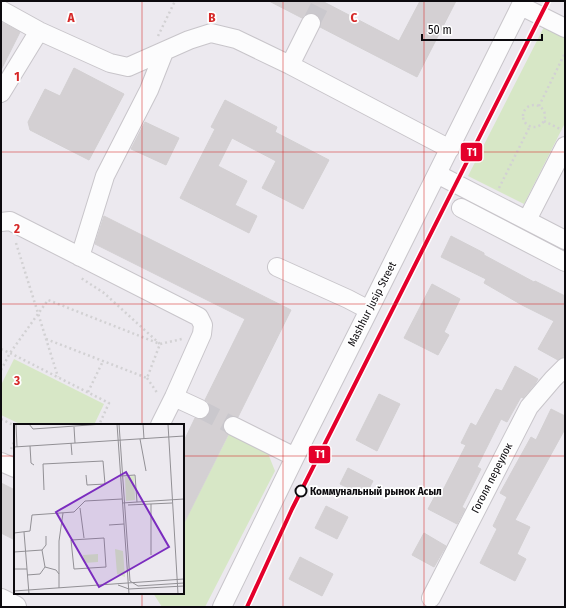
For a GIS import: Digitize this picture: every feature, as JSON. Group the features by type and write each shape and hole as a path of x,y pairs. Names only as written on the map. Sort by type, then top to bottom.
{"main road":[{"path":"1,600 15,607"}],"street":[{"path":"522,4 565,28"},
{"name":"Mashhur Jusip Street","path":"222,607 295,457 522,4"},
{"path":"1,10 39,31 110,63 128,67 189,40 212,33 236,39 290,65 450,149"},
{"path":"290,65 311,23"},
{"path":"1,93 39,31"},
{"path":"80,257 105,176 149,90 164,52"},
{"path":"527,220 565,146"},
{"path":"437,174 565,240"},
{"path":"461,208 565,262"},
{"path":"5,221 199,317 204,325 202,334 160,424"},
{"path":"277,267 369,310"},
{"name":"Гоголя переулок","path":"431,598 529,407 565,367"},
{"path":"174,397 200,409"},
{"path":"233,426 295,457"},
{"path":"1,462 14,468"}],"path":[{"path":"146,60 174,1"},
{"path":"539,106 565,53"},
{"path":"534,104 539,106 544,109 545,112 546,116 544,121 537,127 530,126 523,117 525,110 530,105 534,104"},
{"path":"544,121 565,131"},
{"path":"498,191 530,126"},
{"path":"5,221 38,313 58,377"},
{"path":"80,257 74,273 104,293 160,344"},
{"path":"1,370 10,353 48,300 160,344 202,334"},
{"path":"46,339 147,378 160,344"},
{"path":"1,350 10,353 109,403 98,424"},
{"path":"88,392 102,361"},
{"path":"1,419 14,426"}],"green space":[{"path":"545,25 565,36 565,123 524,204 468,176"},
{"path":"14,359 104,404 94,424 20,424 1,415 1,385"},
{"path":"230,432 267,451 275,471 205,607 162,607 154,594 184,594 184,523"}],"building":[{"path":"269,1 322,1 399,41 420,1 456,1 417,77 320,27 320,17 316,14 305,14 302,18"},
{"path":"1,22 20,32 1,70"},
{"path":"74,68 124,94 89,160 30,130 28,122 45,89 60,96"},
{"path":"225,100 277,127 275,132 329,160 303,209 262,188 276,161 232,138 218,166 247,181 235,205 257,216 249,233 180,198 215,129 211,127"},
{"path":"145,122 179,138 166,165 131,149"},
{"path":"104,216 291,310 238,417 228,417 223,422 224,431 228,435 184,523 184,441 195,418 206,418 209,414 209,403 205,400 245,319 95,244"},
{"path":"451,236 534,282 535,281 565,296 565,353 563,357 558,360 538,349 554,321 522,305 484,283 486,279 441,257"},
{"path":"432,284 460,299 444,332 449,335 438,355 404,338"},
{"path":"515,366 538,379 523,398 521,397 507,422 501,419 477,467 481,469 462,507 465,509 457,524 428,509 436,494 440,496 466,445 461,443 471,423 476,426 496,389 502,391"},
{"path":"379,394 400,404 377,451 356,440"},
{"path":"551,409 565,416 565,429 515,520 530,527 517,554 526,559 515,581 480,563 497,529 493,526 507,497 500,493 531,437 536,440"},
{"path":"348,468 373,481 365,496 340,484"},
{"path":"1,483 14,490 14,540 1,533"},
{"path":"326,506 348,517 337,539 315,528"},
{"path":"424,533 446,546 434,567 412,555"},
{"path":"300,557 333,574 322,596 289,579"}],"tunnel":[{"path":"311,23 322,1"},
{"path":"200,409 233,426"}],"transit line":[{"name":"T1","path":"247,607 292,509 548,1"}],"place":[{"name":"Коммунальный рынок Асыл","path":"301,491"}]}
